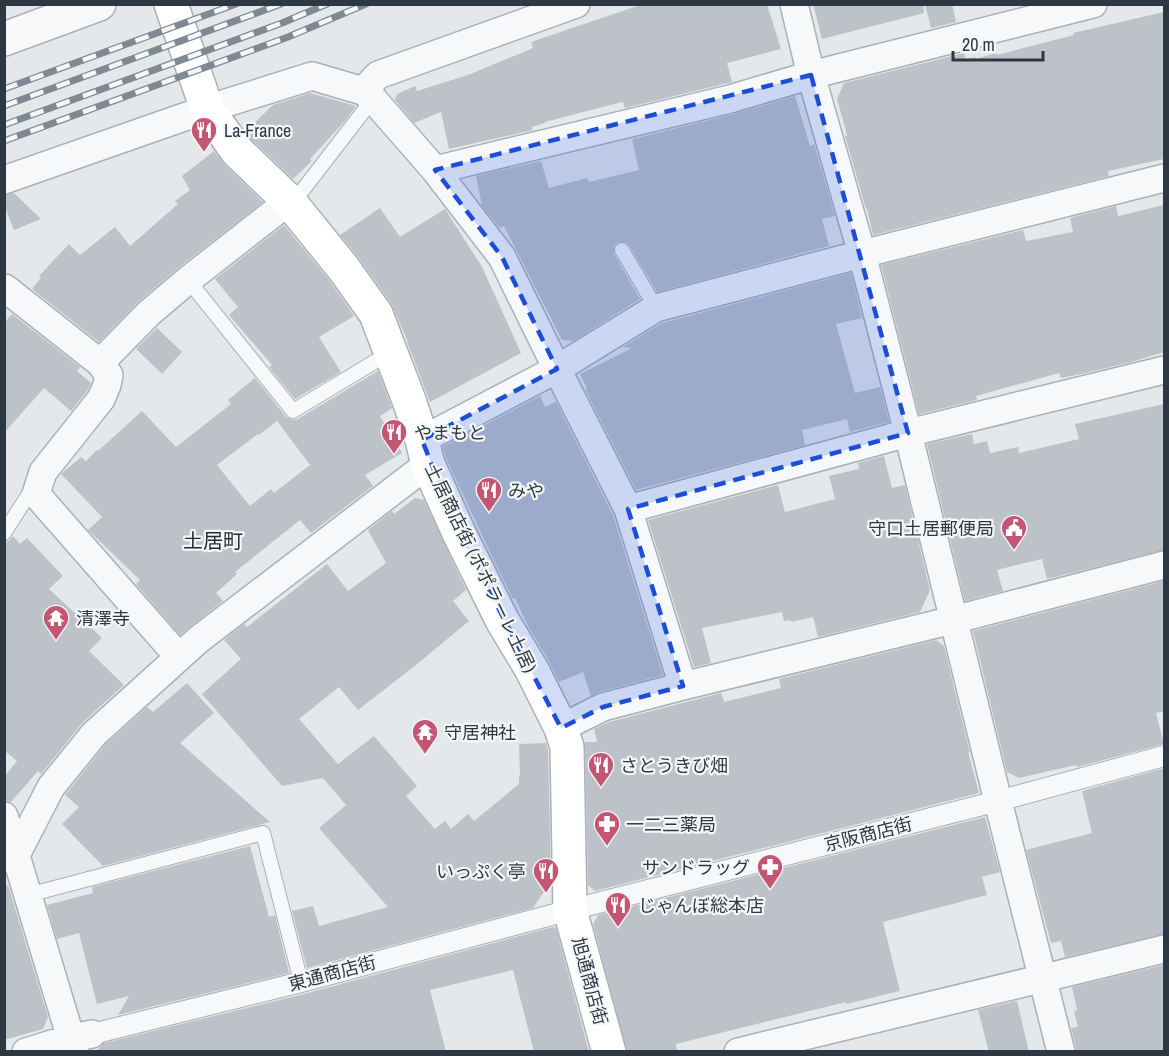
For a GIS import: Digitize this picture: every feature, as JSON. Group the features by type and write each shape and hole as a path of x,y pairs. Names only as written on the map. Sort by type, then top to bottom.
{"main road":[{"name":"土居商店街 (ポポラーレ土居)","path":"171,4 207,109 237,151 289,201 344,269 376,314 410,403 425,452 459,532 502,620 561,728 567,747 570,910"},
{"name":"旭通商店街","path":"570,910 609,1052"}],"street":[{"path":"4,39 99,4"},
{"path":"368,95 378,75 576,4"},
{"path":"795,4 811,75 862,254 908,433 1061,1052"},
{"path":"435,170 730,99 811,75 1093,4"},
{"path":"4,180 207,109 312,76 368,95 435,170 502,257 628,509 683,686"},
{"path":"10,857 51,787 94,734 198,640 425,452 656,308 1164,178"},
{"path":"100,363 149,313 289,201"},
{"path":"8,299 100,363 109,375 101,399 43,472 36,494 179,657"},
{"path":"628,509 908,433 1164,370"},
{"path":"561,728 603,707 1164,566"},
{"name":"京阪商店街","path":"570,910 998,801 1164,756"},
{"path":"4,816 10,857 28,895 79,1041 26,1052"},
{"name":"東通商店街","path":"79,1041 570,910"},
{"path":"738,1052 1164,949"}],"lane":[{"path":"289,201 302,191 368,95"},
{"path":"622,250 656,308"},
{"path":"188,280 293,411 391,352"},
{"path":"4,533 29,494 36,494"},
{"path":"28,895 263,832 301,982"}],"highlighted area":[{"path":"811,75 908,433 628,509 683,686 603,707 561,728 459,533 422,440 557,369 502,257 435,170"}],"building":[{"path":"643,4 767,4 781,49 727,63 732,82 625,108 623,102 606,106 545,122 532,127 533,130 449,149 441,112 414,123 395,100 397,94 415,86 417,91 468,75 533,48 531,42"},
{"path":"813,4 923,4 924,13 822,39"},
{"path":"925,4 952,4 956,22 931,28"},
{"path":"1164,12 1164,159 1108,171 1109,176 873,235 837,99 844,83 964,53 965,59 976,57 976,59 996,53 997,55 1074,35 1073,33"},
{"path":"310,93 356,106 310,159 312,161 293,179 251,139 246,131 273,105"},
{"path":"795,96 810,146 814,144 835,216 822,219 829,246 657,292 629,245 626,242 618,242 614,246 614,254 640,299 573,341 562,340 504,226 500,228 482,206 476,176 541,161 549,188 587,178 589,182 639,170 632,139 734,114"},
{"path":"214,151 263,202 139,301 99,342 32,289 41,278 39,276 69,244 80,255 115,227 130,246 178,204 175,201 190,190 182,176"},
{"path":"14,193 41,219 14,230 4,205 4,195"},
{"path":"1164,205 1164,352 1061,378 1059,373 976,396 977,400 919,414 881,265 1023,230 1026,241 1073,232 1070,218 1116,206 1118,216"},
{"path":"380,208 400,237 445,209 482,267 521,353 430,402 391,303 340,235"},
{"path":"284,225 329,280 354,316 319,337 341,372 295,399 269,367 272,365 229,315 238,307 215,279"},
{"path":"851,273 862,318 836,324 855,393 880,387 889,422 850,432 847,419 802,430 805,445 636,490 585,389 587,388 580,374 632,348 623,347 662,323"},
{"path":"12,314 80,367 77,371 91,383 71,411 44,388 4,433 4,323"},
{"path":"157,328 182,352 162,374 136,349"},
{"path":"378,371 392,408 380,416 402,453 365,475 373,486 311,533 300,520 235,572 237,574 216,593 223,601 180,635 136,584 140,580 88,530 102,517 61,474 81,457 86,461 142,411 176,447 231,404 228,400 255,378 286,417 293,420","holes":["277,421 310,465 274,493 271,489 250,506 217,465"]},
{"path":"540,396 545,407 556,402 613,515 663,675 591,696 583,672 559,682 515,598 513,599 446,458 443,447"},
{"path":"1164,404 1164,550 1047,579 1042,559 997,570 1003,591 965,601 927,444 972,434 974,444 987,441 990,453 1018,447 1019,453 1079,439 1075,424"},
{"path":"884,456 892,488 905,485 930,590 920,612 818,637 813,617 791,622 791,620 784,621 782,612 702,628 711,663 694,667 648,520 778,485 785,512 835,499 829,476 859,469 858,463"},
{"path":"415,498 424,500 466,590 453,601 469,621 358,710 339,687 299,719 338,764 374,736 417,786 406,796 435,829 445,821 451,829 468,814 474,821 519,784 519,744 546,743 551,881 533,908 307,968 292,911 313,906 319,926 388,907 319,828 346,805 323,778 282,786 202,694 241,659 224,640 244,624 247,627 327,564 348,591 386,563 368,530 392,511 394,514"},
{"path":"13,536 20,544 27,538 63,576 49,589 102,638 89,651 124,685 83,722 41,774 38,771 11,802 4,801 4,777 17,761 5,751 4,542 9,541"},
{"path":"1164,581 1164,711 1156,713 1164,744 1077,767 1076,765 1019,778 1007,772 973,631"},
{"path":"936,640 944,646 979,793 595,891 588,885 585,742 597,742 594,729 609,722 721,693 724,702 781,688 779,679"},
{"path":"187,683 214,713 180,743 270,822 103,866 62,824 79,807 65,795 105,745 147,707 153,712"},
{"path":"1164,768 1164,934 1065,957 1061,941 1051,943 1026,850 1092,833 1082,791"},
{"path":"985,817 1000,872 982,877 987,895 883,922 900,991 676,1044 677,1052 627,1052 593,924 598,915"},
{"path":"250,846 269,917 275,915 289,973 118,1015 129,996 97,1004 79,933 57,939 47,905 93,893 92,887"},
{"path":"8,885 48,1017 43,1029 4,1040 4,886"},
{"path":"556,928 589,1052 534,1052 513,970 430,990 446,1052 96,1052 104,1043 304,994"},
{"path":"1164,965 1164,1052 1077,1052 1071,1028 1078,1027 1072,987"},
{"path":"1017,1001 1029,1052 989,1052 978,1010"}],"railway":[{"path":"4,89 236,4"},
{"path":"4,106 281,4"},
{"path":"4,125 282,23 327,4"},
{"path":"4,141 288,37 366,4"}],"place":[{"name":"La-France","path":"204,153"},
{"name":"やまもと","path":"394,455"},
{"name":"みや","path":"489,513"},
{"name":"守口土居郵便局","path":"1014,551"},
{"name":"清澤寺","path":"56,641"},
{"name":"守居神社","path":"425,755"},
{"name":"さとうきび畑","path":"601,788"},
{"name":"一二三薬局","path":"607,847"},
{"name":"サンドラッグ","path":"770,890"},
{"name":"いっぷく亭","path":"546,894"},
{"name":"じゃんぼ総本店","path":"618,928"}],"district":[{"name":"土居町","path":"213,540"}]}
